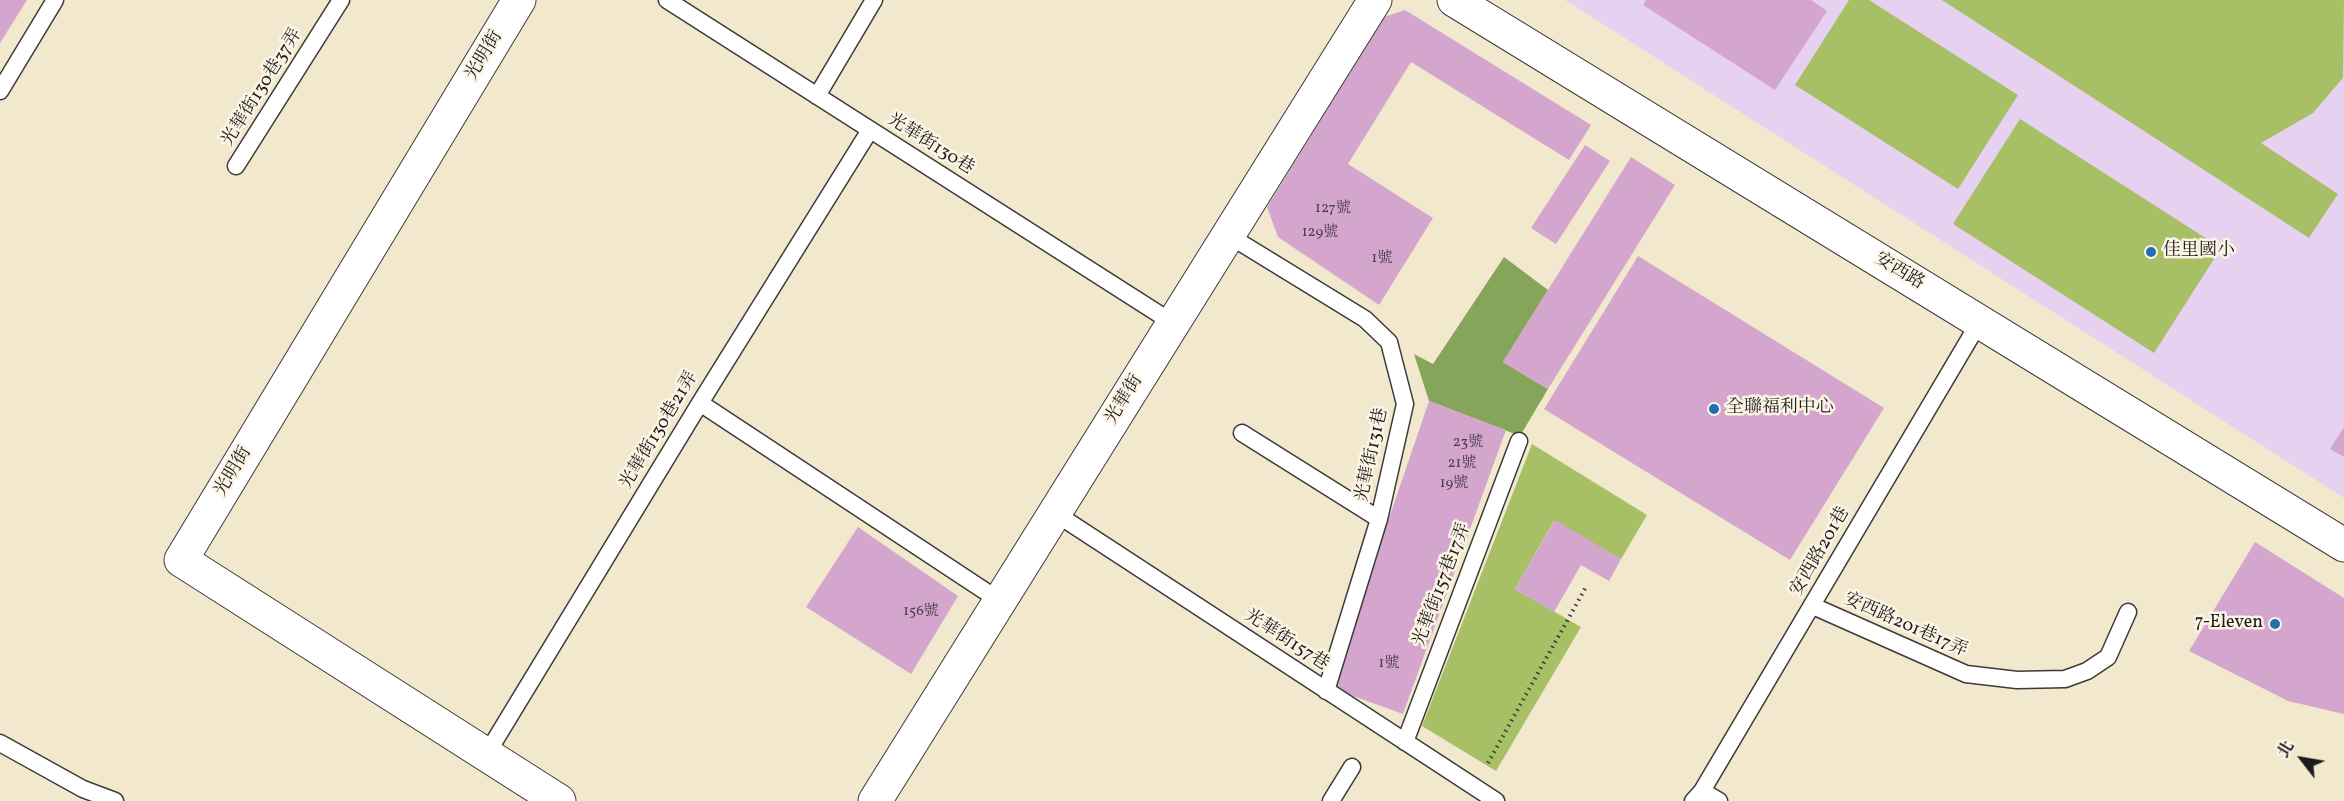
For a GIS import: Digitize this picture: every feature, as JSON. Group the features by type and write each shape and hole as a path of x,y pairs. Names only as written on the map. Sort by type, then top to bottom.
{"street":[{"name":"光明街","path":"519,0 181,560 559,801"},
{"name":"光華街","path":"875,801 1375,0"},
{"name":"安西路","path":"1454,0 2344,545"}],"lane":[{"path":"0,91 55,0"},
{"name":"光華街130巷37弄","path":"236,166 341,0"},
{"name":"光華街130巷","path":"666,0 1173,323"},
{"path":"817,96 874,0"},
{"name":"光華街130巷21弄","path":"486,754 870,130"},
{"name":"光華街131巷","path":"1228,235 1365,319 1389,342 1405,404 1379,519 1326,691"},
{"name":"安西路201巷","path":"1697,796 1813,606 1980,321"},
{"path":"700,403 1000,601"},
{"path":"1242,433 1379,519"},
{"name":"光華街157巷17弄","path":"1405,742 1519,441"},
{"name":"光華街157巷","path":"1055,513 1496,801"},
{"name":"安西路201巷17弄","path":"1813,606 1966,674 2017,680 2065,679 2087,671 2108,657 2128,612"},
{"path":"0,742 83,789 115,801"},
{"path":"1330,801 1352,767"},
{"path":"1697,796 1719,801"}],"path":[{"path":"1474,787 1587,585"}],"shaded area":[{"name":"佳里國小","path":"1565,0 2344,0 2344,498 1573,5"}],"green space":[{"path":"1849,0 1869,0 2018,95 1958,189 1795,85"},
{"path":"1942,0 2344,0 2343,78 2313,113 2261,143 2338,194 2309,238"},
{"path":"2020,119 2221,248 2154,353 1953,224"},
{"path":"1504,257 1548,290 1503,362 1548,389 1520,436 1429,401 1414,354 1433,364"},
{"path":"1532,444 1647,515 1621,559 1554,521 1515,589 1581,627 1496,771 1422,726"}],"building":[{"path":"0,0 27,0 0,43"},
{"path":"1646,0 1811,0 1827,11 1775,90 1643,5"},
{"path":"1405,10 1591,125 1569,160 1411,62 1348,164 1433,218 1379,305 1278,237 1267,207 1384,17"},
{"path":"1585,145 1610,161 1556,244 1531,228"},
{"path":"1631,157 1675,185 1548,389 1503,362"},
{"name":"全聯福利中心","path":"1638,256 1884,408 1790,560 1544,409"},
{"path":"1429,401 1506,430 1403,714 1331,688"},
{"path":"2344,427 2344,457 2330,449"},
{"path":"1555,520 1621,559 1609,581 1581,565 1554,612 1515,589"},
{"path":"858,527 958,596 911,674 806,607"},
{"name":"7-Eleven","path":"2255,542 2344,598 2344,714 2288,701 2189,651"}],"place":[{"name":"佳里國小","path":"2151,252"},
{"name":"全聯福利中心","path":"1714,409"},
{"name":"7-Eleven","path":"2275,624"}]}
